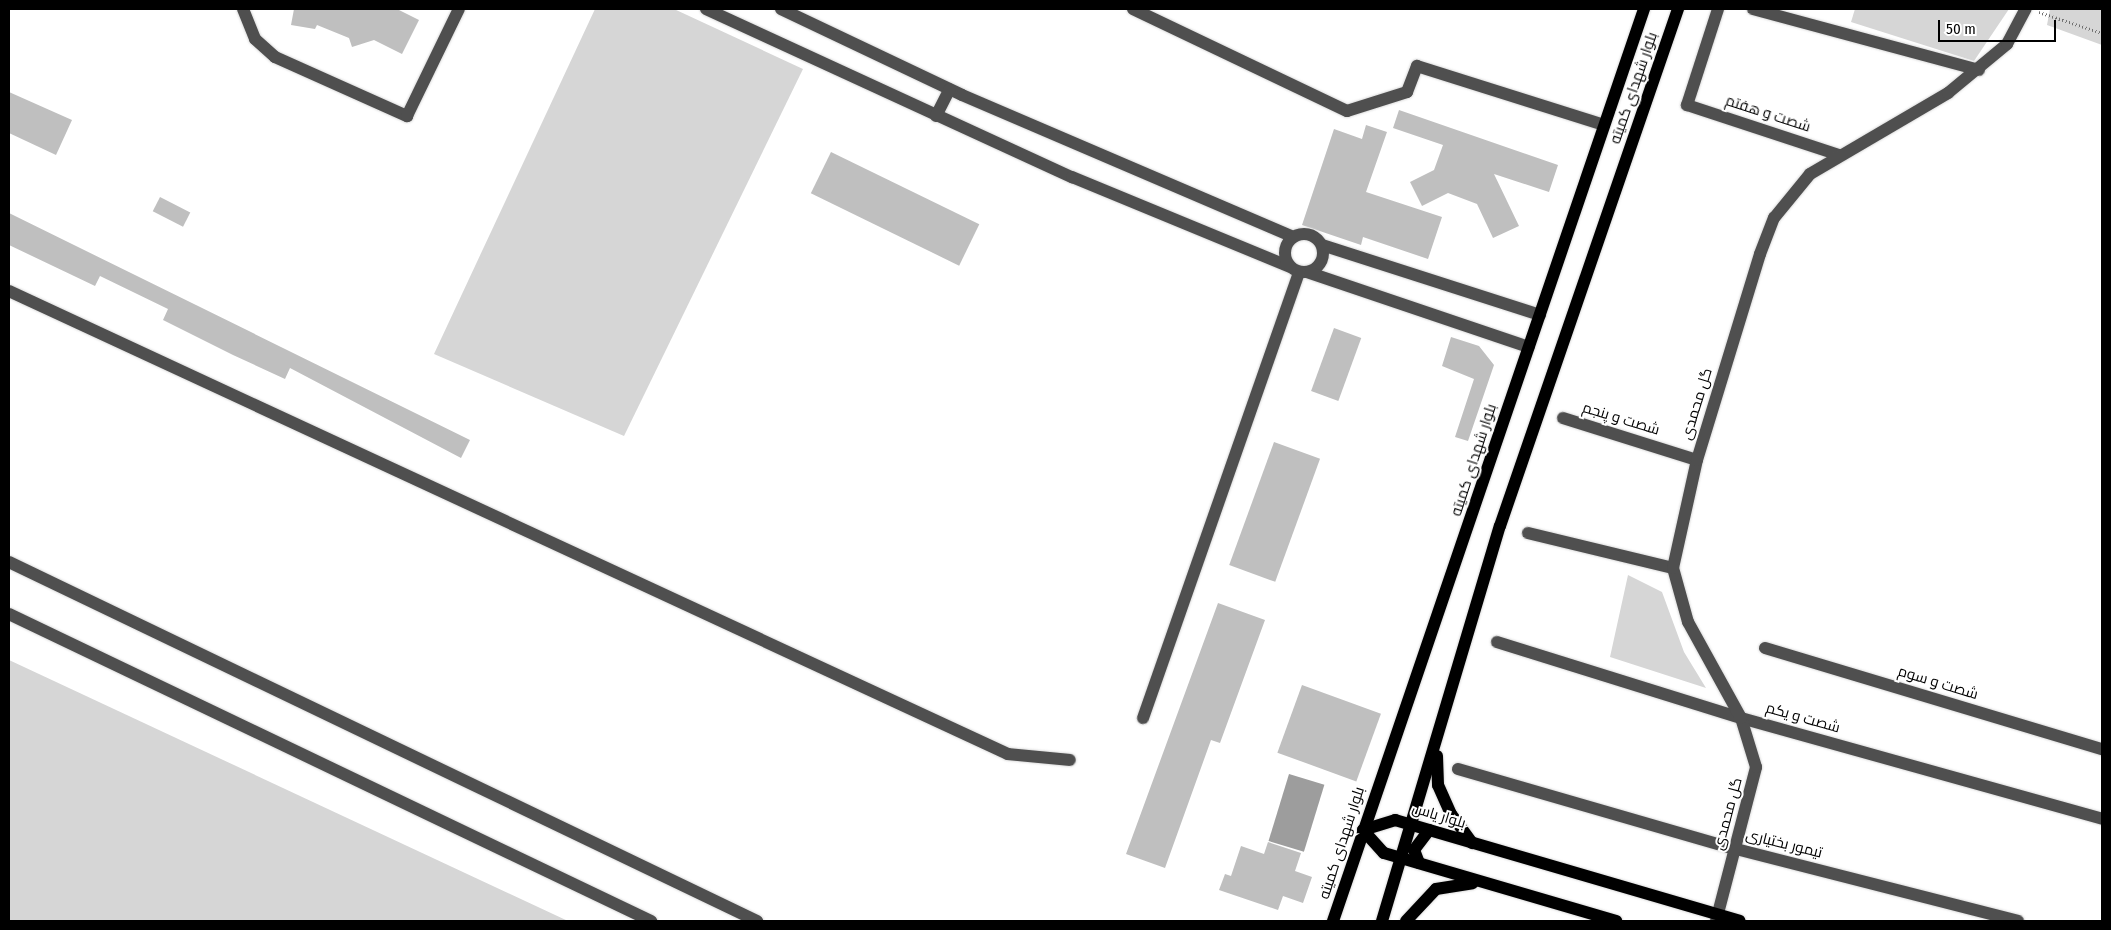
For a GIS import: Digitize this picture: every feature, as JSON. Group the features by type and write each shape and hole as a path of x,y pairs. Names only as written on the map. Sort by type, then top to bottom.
{"main road":[{"name":"بلوار شهدای کمیته","path":"1334,921 1363,830 1644,9"},
{"name":"بلوار شهدای کمیته","path":"1382,921 1500,526 1678,9"},
{"path":"1437,742 1438,785 1451,814 1472,843"},
{"name":"بلوار یاس","path":"1363,830 1395,820 1717,918 1740,921"},
{"path":"1363,830 1384,854 1616,921"},
{"path":"1419,863 1414,850 1429,830"},
{"path":"1406,921 1436,889 1487,883"}],"street":[{"path":"243,9 255,39 275,57 407,116 459,9"},
{"path":"706,9 936,116 1299,270 1529,347"},
{"path":"781,9 950,89 1293,237 1306,234 1322,245 1540,315"},
{"path":"1133,9 1346,111 1407,92 1417,66 1604,125"},
{"name":"شصت و هفتم","path":"1718,9 1687,105 1839,155"},
{"path":"1753,9 1979,70"},
{"name":"گل محمدی","path":"1717,918 1756,767 1741,718 1688,622 1673,568 1697,460 1774,218 1810,174 1839,155 1890,130 1979,70 2012,37 2027,9"},
{"path":"936,116 950,89"},
{"path":"1293,237 1285,248 1299,270"},
{"path":"1299,270 1322,262 1322,245"},
{"path":"1143,718 1299,270"},
{"path":"9,290 1008,754 1070,760"},
{"name":"شصت و پنجم","path":"1563,418 1697,460"},
{"path":"1528,533 1673,568"},
{"path":"9,562 757,921"},
{"path":"9,614 651,921"},
{"name":"شصت و یکم","path":"1497,642 1741,718 2102,819"},
{"name":"شصت و سوم","path":"1765,648 2102,749"},
{"name":"تیمور بختیاری","path":"1458,769 1736,849 2018,921"}],"path":[{"path":"2027,9 2102,33"}],"shaded area":[{"path":"595,9 674,9 803,69 624,436 434,354"},
{"path":"1855,9 2009,9 1974,61 1851,22"},
{"path":"2050,9 2102,9 2102,45 2047,25"},
{"path":"1628,575 1662,592 1684,652 1706,688 1610,657"},
{"path":"9,660 568,921 9,921"},
{"path":"1289,774 1324,785 1304,852 1269,841"}],"building":[{"path":"294,9 397,9 419,20 402,54 374,40 352,47 349,38 317,25 315,29 291,25"},
{"path":"9,92 72,120 56,155 9,133"},
{"path":"1399,110 1558,165 1549,192 1494,174 1519,226 1493,238 1477,204 1448,193 1422,206 1410,182 1434,170 1443,145 1393,128"},
{"path":"1366,125 1387,132 1366,192 1442,217 1428,259 1363,237 1361,245 1302,225 1334,129 1362,139"},
{"path":"831,152 979,224 959,266 811,193"},
{"path":"160,197 190,212 183,227 153,211"},
{"path":"9,213 470,440 461,458 290,368 285,379 163,320 168,309 100,276 95,286 9,245"},
{"path":"1334,328 1361,338 1338,401 1311,391"},
{"path":"1451,337 1479,346 1494,365 1468,441 1455,437 1474,379 1442,366"},
{"path":"1274,442 1320,459 1275,582 1229,565"},
{"path":"1218,603 1265,620 1220,743 1211,740 1165,868 1126,854"},
{"path":"1302,685 1381,714 1356,781 1277,753"},
{"path":"1268,842 1301,853 1295,871 1312,877 1303,903 1283,896 1278,910 1219,890 1225,874 1231,876 1241,846 1264,854"}]}
